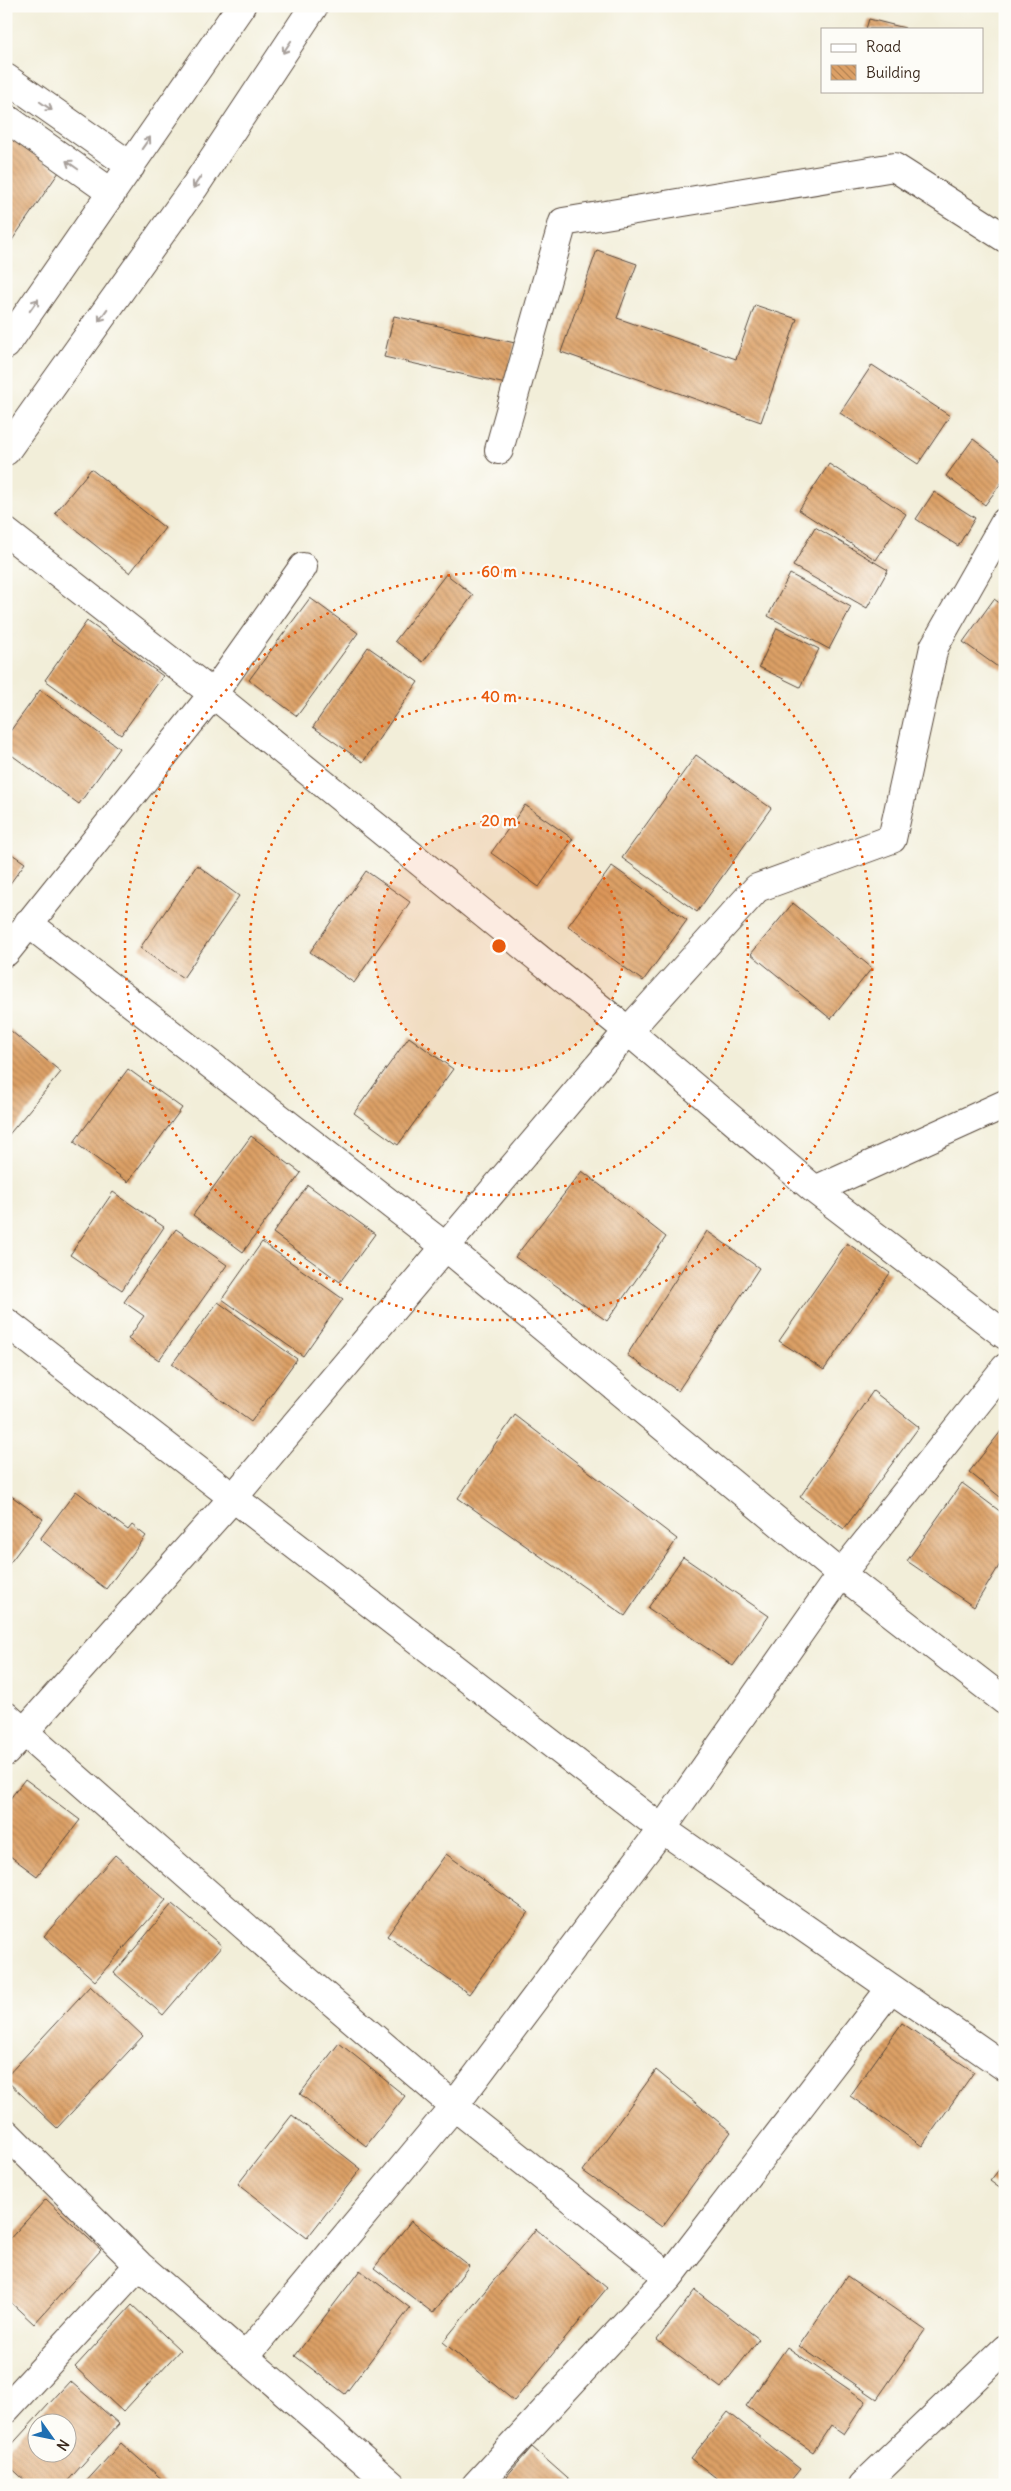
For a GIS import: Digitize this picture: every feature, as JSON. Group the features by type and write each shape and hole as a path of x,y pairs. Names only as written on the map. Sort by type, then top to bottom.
{"street":[{"path":"6,345 241,6"},
{"path":"9,443 195,186 314,6"},
{"path":"6,78 131,166"},
{"path":"6,118 112,193"},
{"path":"499,450 562,222 894,168 1005,238"},
{"path":"6,1752 15,1724 233,1498 628,1031 757,888 892,839 934,647 1005,522"},
{"path":"6,532 213,694 628,1031 815,1190 1005,1335"},
{"path":"6,952 213,694 303,567"},
{"path":"28,923 446,1247 841,1574 1005,1701"},
{"path":"815,1190 1005,1104"},
{"path":"6,1322 662,1829 1005,2067"},
{"path":"244,2357 454,2106 662,1829 841,1574 1005,1368"},
{"path":"15,1724 289,1965 454,2106 669,2277"},
{"path":"476,2485 669,2277 891,1988"},
{"path":"6,2133 140,2265 392,2485"},
{"path":"6,2409 140,2265"},
{"path":"863,2485 1005,2349"}],"building":[{"path":"869,19 905,28 866,28"},
{"path":"6,134 59,172 6,249"},
{"path":"597,250 637,264 617,318 736,359 755,305 797,319 761,422 561,352"},
{"path":"394,316 515,343 506,384 384,357"},
{"path":"872,365 950,416 918,464 840,413"},
{"path":"973,439 1005,463 1005,478 985,505 946,476"},
{"path":"829,464 906,514 876,560 799,510"},
{"path":"91,469 165,528 130,573 55,513"},
{"path":"934,492 975,518 958,546 916,519"},
{"path":"815,527 888,570 867,608 793,566"},
{"path":"446,574 473,595 423,662 395,641"},
{"path":"790,574 851,607 829,649 768,616"},
{"path":"310,598 358,633 297,716 249,680"},
{"path":"994,599 1005,607 1005,667 1002,670 963,642"},
{"path":"87,621 163,676 121,735 45,680"},
{"path":"777,628 819,649 800,687 759,667"},
{"path":"368,647 418,682 363,762 313,727"},
{"path":"40,690 119,748 79,804 6,751 6,737"},
{"path":"696,755 771,808 697,912 622,858"},
{"path":"525,805 573,839 539,887 491,853"},
{"path":"6,850 25,863 6,889"},
{"path":"197,865 239,896 183,978 140,948"},
{"path":"612,866 687,920 643,981 568,926"},
{"path":"366,871 410,902 354,983 310,952"},
{"path":"793,903 872,968 831,1019 751,954"},
{"path":"6,1027 61,1072 6,1138"},
{"path":"409,1037 453,1069 398,1145 354,1113"},
{"path":"128,1069 182,1108 128,1182 74,1142"},
{"path":"251,1136 301,1173 243,1252 193,1215"},
{"path":"582,1171 666,1237 607,1321 515,1257"},
{"path":"308,1185 375,1234 340,1282 273,1233"},
{"path":"113,1192 164,1227 122,1290 70,1255"},
{"path":"176,1229 227,1265 159,1360 128,1339 144,1316 124,1302"},
{"path":"707,1231 759,1268 678,1391 627,1355"},
{"path":"262,1242 343,1299 303,1356 222,1299"},
{"path":"847,1243 890,1273 824,1370 779,1341"},
{"path":"218,1302 297,1359 251,1422 172,1364"},
{"path":"873,1391 919,1427 844,1529 800,1497"},
{"path":"515,1415 677,1539 625,1616 458,1498"},
{"path":"1005,1426 1005,1501 969,1472"},
{"path":"962,1483 1005,1515 1005,1556 974,1607 907,1561"},
{"path":"76,1491 128,1530 132,1525 146,1536 106,1589 40,1539"},
{"path":"6,1492 43,1519 6,1568"},
{"path":"683,1557 769,1616 733,1666 648,1608"},
{"path":"25,1779 80,1820 37,1876 6,1853 6,1804"},
{"path":"446,1854 528,1912 469,1994 387,1936"},
{"path":"115,1855 166,1900 95,1981 44,1936"},
{"path":"172,1904 222,1946 163,2015 114,1973"},
{"path":"90,1986 143,2036 57,2128 6,2080 6,2077"},
{"path":"902,2023 974,2072 922,2146 850,2096"},
{"path":"339,2043 405,2096 366,2146 300,2094"},
{"path":"656,2070 731,2132 662,2227 583,2171"},
{"path":"292,2115 361,2169 307,2238 238,2184"},
{"path":"1005,2162 1005,2192 990,2181"},
{"path":"46,2199 101,2250 34,2324 6,2298 6,2243"},
{"path":"411,2221 469,2266 433,2313 374,2268"},
{"path":"536,2229 607,2288 514,2401 443,2342"},
{"path":"360,2270 410,2308 345,2394 295,2356"},
{"path":"847,2276 925,2330 877,2399 799,2346"},
{"path":"695,2290 759,2339 721,2388 657,2340"},
{"path":"132,2305 180,2350 123,2412 75,2367"},
{"path":"787,2347 866,2401 844,2434 831,2425 813,2452 746,2406"},
{"path":"70,2381 119,2424 64,2485 30,2485 6,2463 6,2451 28,2427 28,2464 78,2464 78,2414 40,2414"},
{"path":"728,2412 800,2469 787,2485 725,2485 691,2458"},
{"path":"121,2443 165,2482 162,2485 83,2485"},
{"path":"532,2447 575,2485 499,2485"}]}
